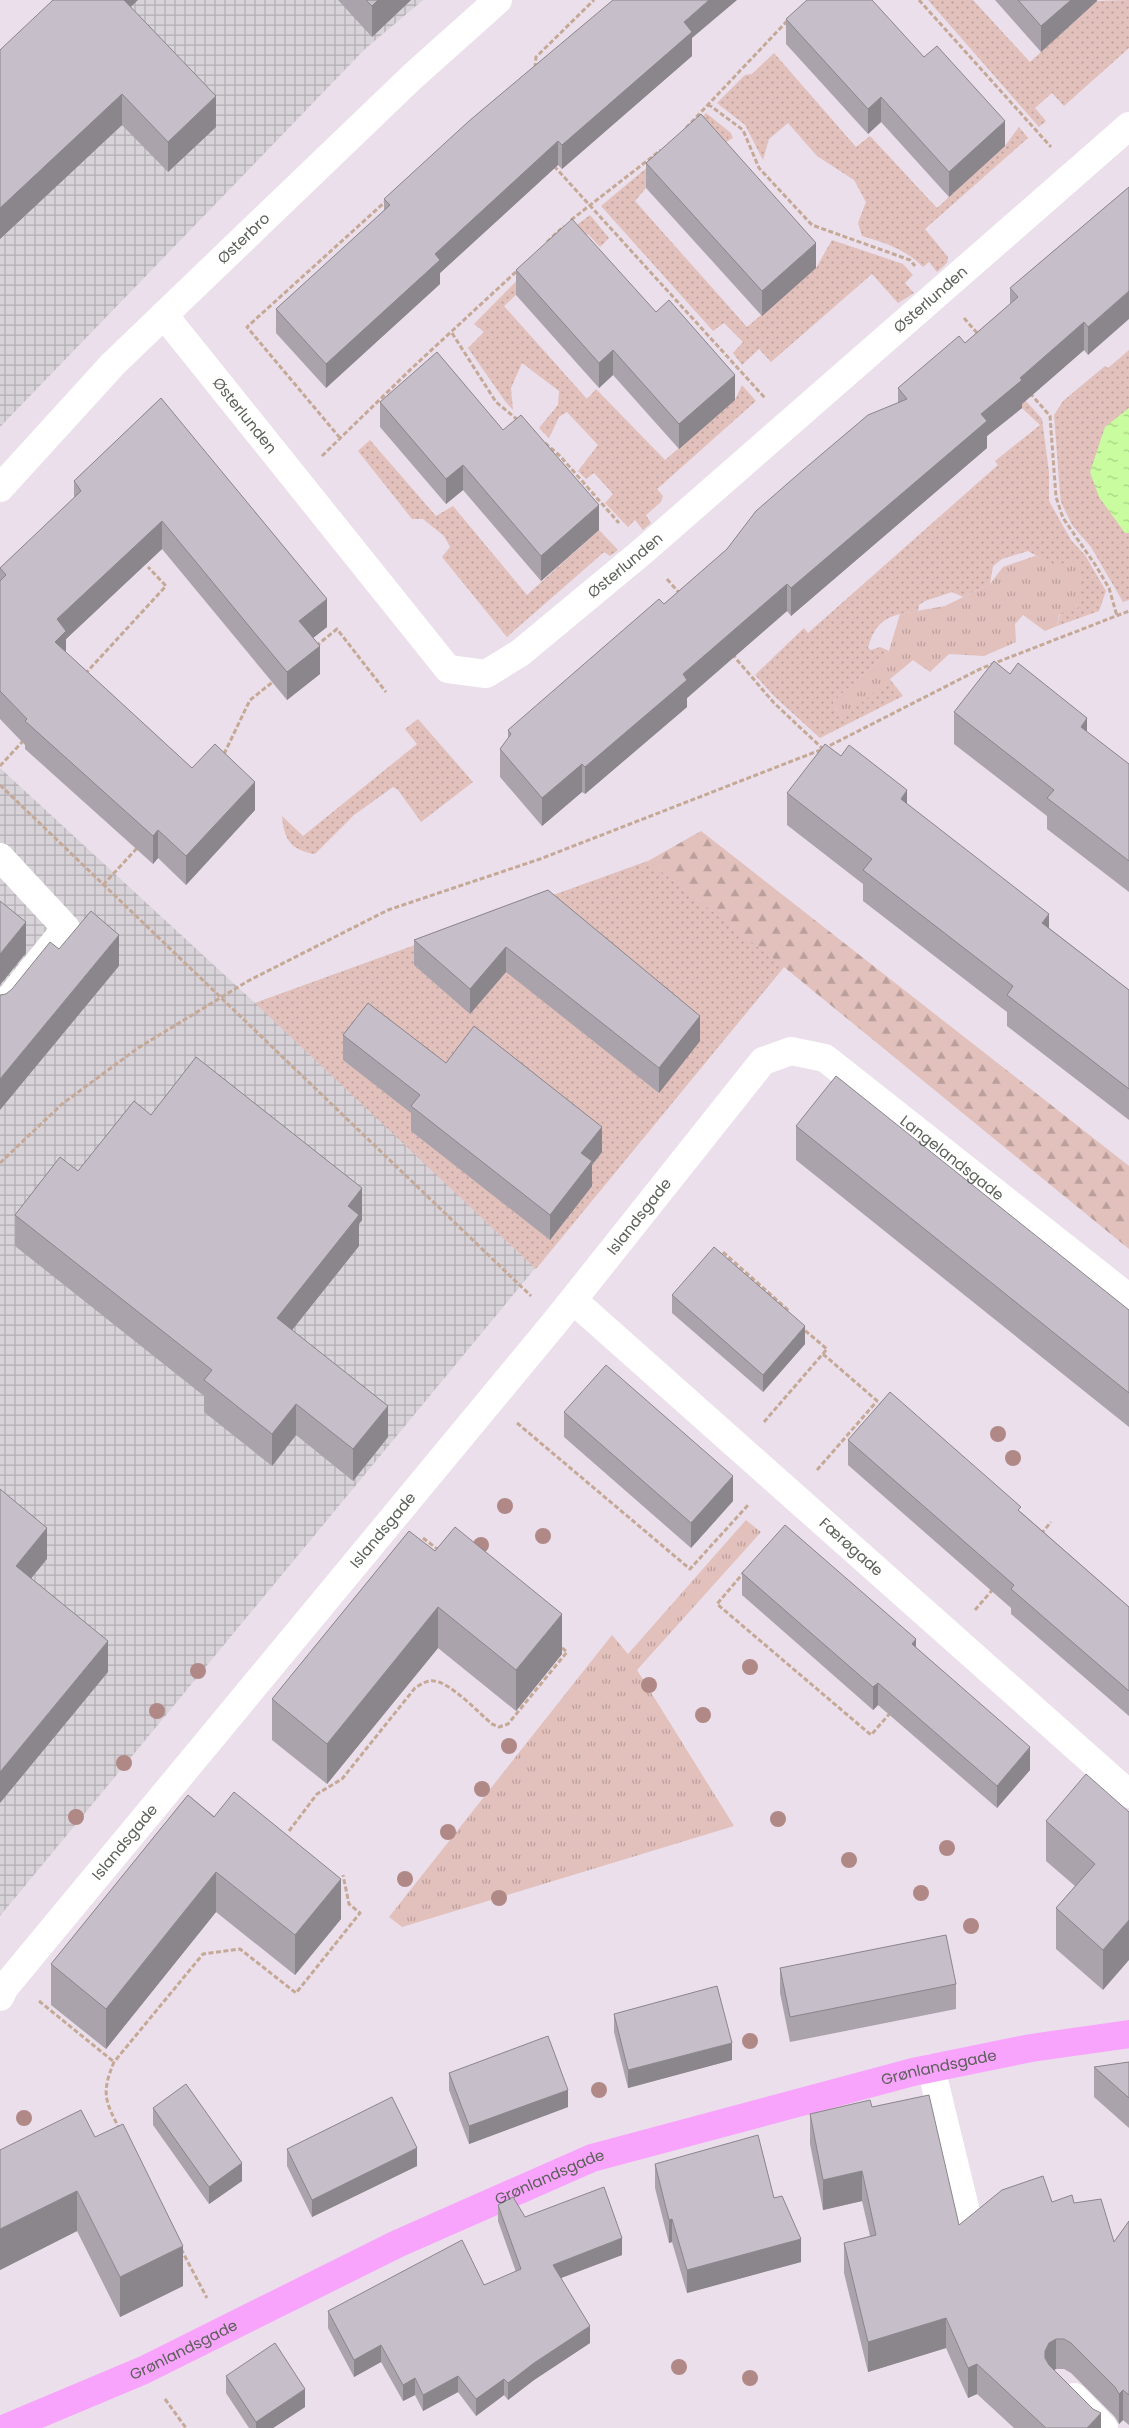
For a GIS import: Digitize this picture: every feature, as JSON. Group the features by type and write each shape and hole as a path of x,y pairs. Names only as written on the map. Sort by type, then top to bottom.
{"main road":[{"name":"Grønlandsgade","path":"6,2428 144,2370 396,2244 592,2158 931,2068 1031,2048 1129,2034"}],"street":[{"name":"Østerbro","path":"0,488 113,364 413,76 498,0"},
{"name":"Østerlunden","path":"164,315 448,669 486,674 520,652 643,551 1129,126"},
{"path":"0,858 66,928 0,1010"},
{"name":"Langelandsgade","path":"763,1061 791,1051 825,1058 1129,1298"},
{"name":"Islandsgade","path":"6,1988 565,1310 763,1061"},
{"name":"Færøgade","path":"565,1310 741,1449 1129,1794"},
{"path":"931,2068 970,2228"},
{"path":"1060,2384 1104,2428"}],"path":[{"path":"535,74 536,57 594,0"},
{"path":"919,0 1075,173"},
{"path":"684,129 795,14"},
{"path":"708,104 743,130 759,168 812,225 910,260 979,336"},
{"path":"542,247 589,205 665,147"},
{"path":"550,162 789,424"},
{"path":"340,438 248,326 393,194"},
{"path":"297,481 521,267"},
{"path":"452,332 496,402 524,426"},
{"path":"1024,387 1050,416 1056,496 1063,518 1109,588 1117,616"},
{"path":"538,438 560,456 687,602"},
{"path":"80,680 166,586 148,567"},
{"path":"0,1163 62,1104 138,1048 219,997 388,910 540,859 822,749 996,663 1129,611"},
{"path":"315,647 336,629 386,692"},
{"path":"730,652 774,702 822,749 830,754"},
{"path":"996,663 1000,669"},
{"path":"217,762 224,754 250,700 279,676"},
{"path":"0,766 26,737"},
{"path":"0,785 219,997 565,1310"},
{"path":"103,885 143,842"},
{"path":"723,1252 789,1311 786,1314 793,1320"},
{"path":"741,1449 827,1349 800,1326"},
{"path":"823,1354 884,1407"},
{"path":"490,1400 690,1569 773,1478"},
{"path":"794,1497 877,1401"},
{"path":"395,1515 442,1552"},
{"path":"1036,1540 1051,1522"},
{"path":"748,1568 717,1604 870,1735 896,1706"},
{"path":"952,1637 997,1585"},
{"path":"289,1831 317,1794 342,1779 415,1688 424,1682 443,1683 492,1724 499,1727 508,1724 567,1652 559,1645"},
{"path":"121,2132 107,2104 105,2093 106,2080 114,2062 203,1954 240,1949 296,1993 360,1913 350,1904 343,1875"},
{"path":"6,1988 114,2062"},
{"path":"179,2244 224,2330"}],"shaded area":[{"path":"59,0 423,0 365,49 0,427 0,53"},
{"path":"0,768 255,1003 648,861 784,967 0,1916"}],"green space":[{"path":"928,0 973,0 1030,62 1097,1 1129,0 1129,48 1064,106 1052,93 1035,108 1046,121 1039,127"},
{"path":"774,53 856,147 870,136 937,208 1005,146 1019,127 1028,138 925,229 948,257 947,263 937,272 929,262 923,267 895,247 862,236 858,223 866,202 854,180 817,156 788,123 769,139 763,160 745,125 717,103 745,75 752,74"},
{"path":"706,113 731,133 733,138 646,188 635,201 747,327 816,268 832,240 903,264 913,275 905,283 914,293 898,303 872,274 771,362 759,349 742,365 733,353 743,342 724,323 713,331 601,206 674,145"},
{"path":"590,215 609,238 600,247 588,234 572,244 504,306 587,399 596,389 665,460 735,400 742,385 756,401 657,489 663,496 661,502 646,515 651,523 643,530 635,520 628,527 605,503 613,494 594,473 586,479 578,471 598,445 567,412 559,417 549,438 539,428 558,405 559,391 522,363 511,388 513,410 468,348 484,332 474,324 556,241"},
{"path":"976,344 1042,419 1049,472 1049,501 1071,540 1085,555 1106,591 1099,611 1057,626 1072,561 1055,566 1028,551 1002,559 993,566 990,584 963,597 952,592 925,601 919,605 918,611 900,614 880,624 871,638 868,648 871,650 880,647 889,651 833,702 842,719 889,678 903,696 820,738 775,697 755,675 804,628 808,633 998,465 995,461 1040,425 1022,408"},
{"path":"1129,350 1129,600 1123,602 1091,547 1072,525 1061,502 1054,415 1063,401 1105,366 1108,368"},
{"path":"370,440 436,516 453,506 527,595 599,530 618,550 610,556 604,552 507,637 442,557 450,547 444,536 423,519 412,519 358,451"},
{"path":"1038,555 1055,565 1072,561 1080,567 1078,608 1059,614 1057,626 1045,631 1023,615 1015,624 1016,642 984,656 949,654 930,672 913,660 842,719 833,702 889,651 900,614 945,606 990,584 1003,567"},
{"path":"418,719 473,782 421,822 398,790 393,787 354,815 315,854 300,850 290,842 284,831 282,816 303,836 417,744 405,729"},
{"path":"701,831 1129,1166 1129,1249 784,967 648,861"},
{"path":"648,861 784,967 536,1269 255,1003"},
{"path":"746,1520 761,1532 637,1670 734,1826 402,1927 389,1917 612,1635 628,1654"}],"water":[{"path":"1129,408 1129,533 1125,533 1099,497 1090,472 1105,427"}],"building":[{"path":"53,0 124,0 216,96 168,142 122,94 0,208 0,50"},
{"path":"366,0 378,0 372,6"},
{"path":"613,0 709,0 684,22 692,32 562,145 558,141 435,254 440,260 326,364 276,309 390,205 384,199 469,121"},
{"path":"807,0 872,0 924,57 937,46 1005,121 949,172 881,97 868,109 786,19"},
{"path":"1018,0 1071,0 1041,26"},
{"path":"701,114 816,243 762,291 646,163"},
{"path":"1129,187 1129,291 1088,327 1084,322 1020,378 1022,380 981,414 987,421 791,588 787,584 683,674 687,680 585,767 582,764 542,798 500,749 511,734 508,730 659,599 664,604 727,549 756,511 868,415 907,399 898,388 959,336 965,343 1018,297 1010,288"},
{"path":"572,219 656,312 669,300 735,375 679,424 613,350 599,363 516,270"},
{"path":"437,352 503,430 521,415 599,505 541,556 463,465 446,479 380,402"},
{"path":"161,398 327,599 299,621 320,646 287,672 162,521 57,619 66,631 55,642 192,768 215,744 255,782 186,856 158,830 153,836 25,721 27,719 0,691 0,581 6,575 0,568 81,491 74,481"},
{"path":"994,661 1010,674 1018,663 1087,718 1081,727 1129,764 1129,861 1047,798 1054,790 954,712"},
{"path":"825,744 841,756 849,745 907,790 901,799 1049,914 1042,923 1129,990 1129,1089 1007,995 1013,986 863,870 872,859 787,793"},
{"path":"548,890 700,1016 659,1068 506,947 470,989 414,940"},
{"path":"0,901 26,922 0,954"},
{"path":"91,911 119,935 0,1079 0,995 6,994 12,989 50,942 59,949"},
{"path":"368,1003 446,1063 474,1026 602,1127 581,1153 592,1161 550,1215 411,1106 420,1095 343,1035"},
{"path":"196,1057 362,1188 348,1206 359,1215 277,1318 388,1406 353,1449 296,1404 272,1434 204,1380 212,1370 15,1215 60,1157 78,1171 134,1101 151,1115"},
{"path":"836,1076 1129,1310 1129,1393 796,1126"},
{"path":"714,1247 805,1326 763,1375 672,1295"},
{"path":"606,1365 733,1476 691,1523 564,1412"},
{"path":"890,1392 1021,1507 1018,1510 1129,1607 1129,1691 1011,1589 1014,1585 848,1440"},
{"path":"0,1489 47,1528 16,1566 108,1641 0,1772"},
{"path":"785,1525 916,1639 912,1644 1030,1747 997,1786 878,1683 873,1687 742,1573"},
{"path":"455,1527 562,1614 516,1670 438,1607 327,1744 272,1699 409,1531 435,1551"},
{"path":"1086,1774 1129,1812 1129,1920 1103,1950 1056,1908 1095,1864 1046,1821"},
{"path":"234,1792 341,1879 295,1935 216,1872 106,2009 51,1964 188,1795 214,1817"},
{"path":"946,1935 956,1984 790,2017 780,1968"},
{"path":"717,1986 732,2043 628,2070 614,2014"},
{"path":"548,2036 568,2090 469,2126 449,2073"},
{"path":"1129,2062 1129,2098 1094,2067"},
{"path":"186,2084 242,2163 209,2187 153,2108"},
{"path":"929,2095 959,2225 1002,2190 1043,2176 1052,2202 1072,2195 1074,2203 1101,2199 1114,2242 1129,2221 1129,2395 1123,2390 1119,2394 1115,2387 1071,2343 1064,2339 1056,2339 1049,2343 1045,2351 1045,2358 1049,2365 1093,2409 1101,2413 1087,2428 1046,2428 977,2364 968,2368 946,2318 868,2342 844,2243 876,2235 862,2171 823,2180 810,2114 870,2100 872,2107"},
{"path":"392,2097 417,2148 312,2200 287,2149"},
{"path":"81,2110 95,2137 123,2124 183,2246 120,2277 77,2191 0,2229 0,2150"},
{"path":"758,2135 774,2198 782,2196 801,2239 687,2270 672,2219 669,2220 655,2164"},
{"path":"604,2187 622,2238 553,2265 590,2326 534,2363 508,2383 504,2379 476,2399 458,2376 423,2395 415,2378 403,2385 381,2345 354,2360 328,2311 462,2240 484,2285 521,2269 498,2205 513,2197 525,2217"},
{"path":"275,2343 305,2389 256,2422 226,2376"}]}
